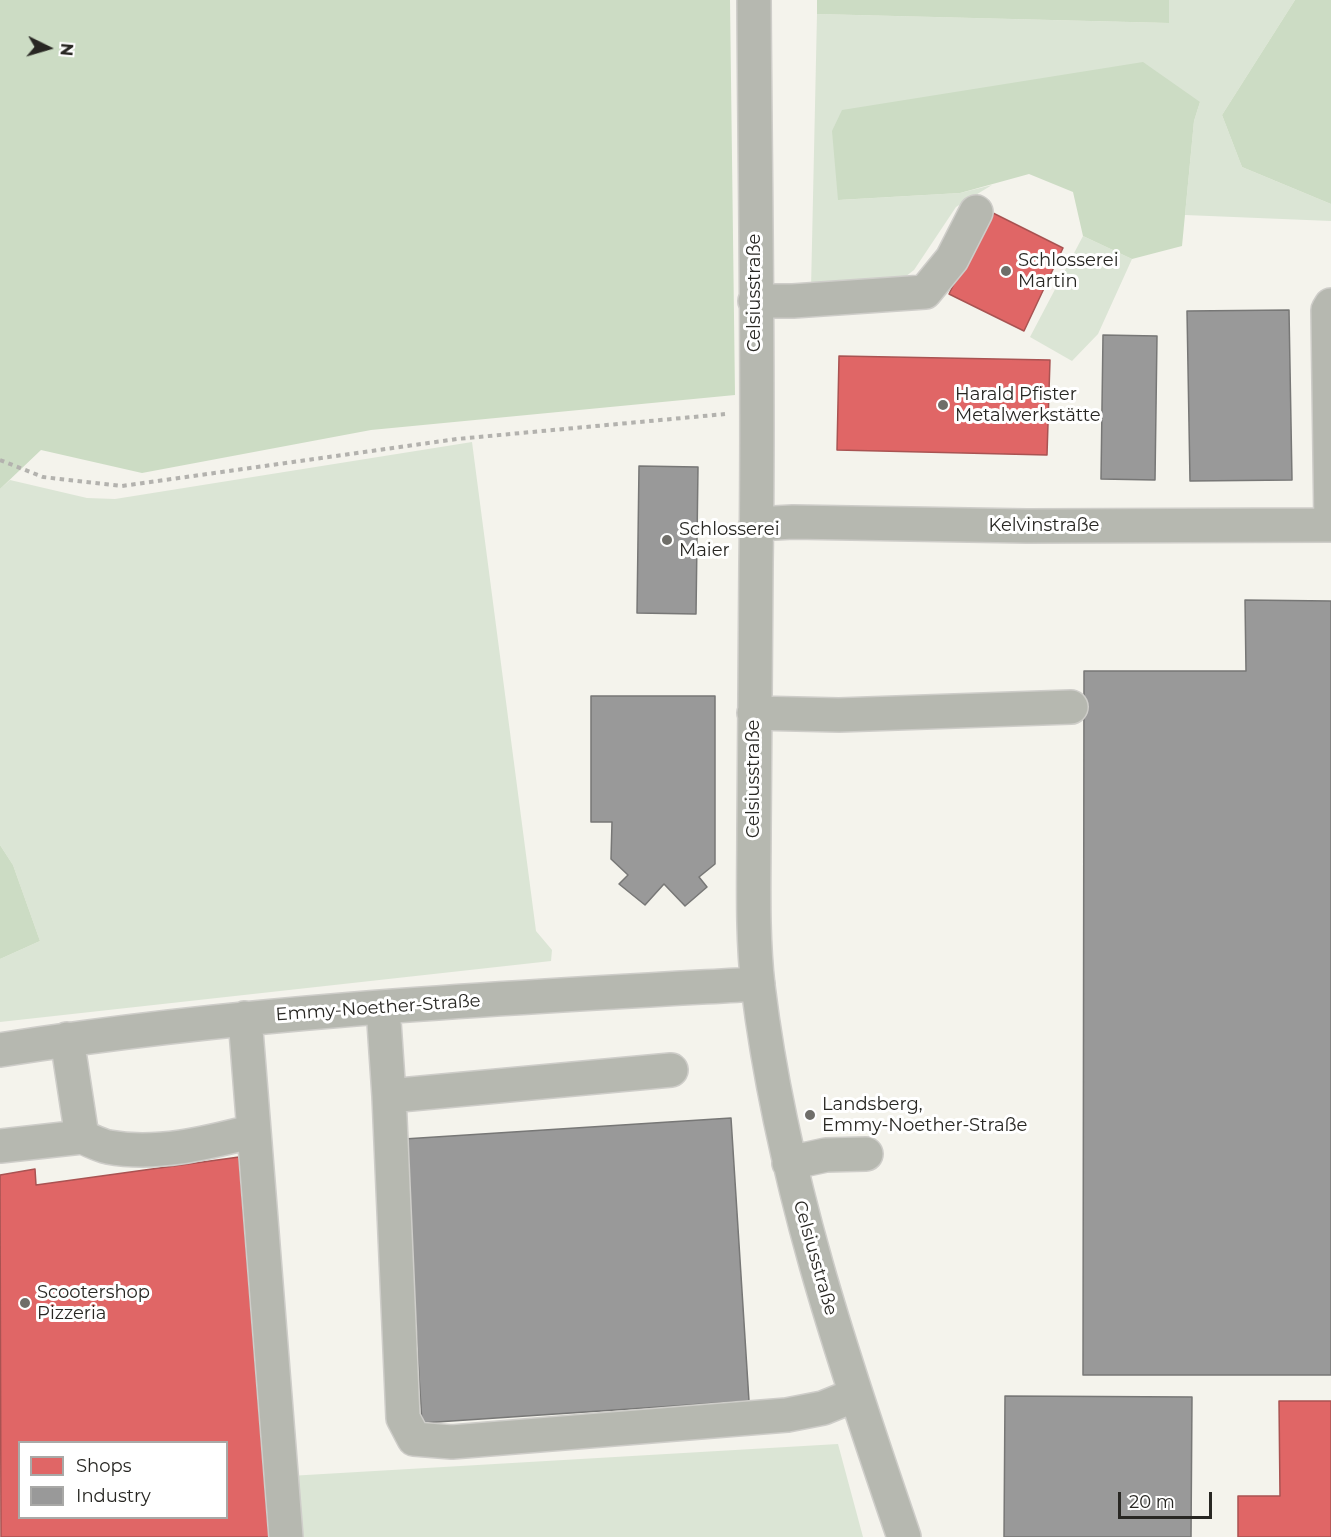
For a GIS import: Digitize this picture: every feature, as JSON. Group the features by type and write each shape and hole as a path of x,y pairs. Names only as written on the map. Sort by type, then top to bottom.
{"street":[{"name":"Celsiusstraße","path":"754,0 756,412 754,926 758,984 789,1163 816,1268 855,1395 904,1537"},
{"path":"755,301 794,301 925,292 952,259 976,212"},
{"path":"1331,304 1328,310 1331,525"},
{"name":"Kelvinstraße","path":"756,524 793,522 1027,526 1331,525"},
{"path":"754,713 838,715 1071,707"},
{"name":"Emmy-Noether-Straße","path":"0,1050 67,1039 245,1018 383,1007 758,984"},
{"path":"383,1007 403,1418 414,1439 452,1442 766,1417 806,1412 855,1395"},
{"path":"245,1018 286,1537"},
{"path":"67,1039 82,1137"},
{"path":"389,1096 671,1070"},
{"path":"0,1146 82,1137 106,1147 140,1149 198,1145 254,1131"},
{"path":"789,1163 826,1155 866,1154"}],"path":[{"path":"0,460 43,477 123,486 457,439 756,412"}],"green space":[{"path":"0,0 730,0 735,395 371,430 142,473 41,450 0,489"},
{"path":"817,0 1169,0 1169,23 817,14"},
{"path":"1169,0 1295,0 1222,115 1242,167 1331,204 1331,221 1185,215 1194,121 1200,102 839,200 960,193 992,185 956,207 914,270 901,280 811,289 817,14 1169,23"},
{"path":"1295,0 1331,0 1331,204 1242,167 1222,115"},
{"path":"1143,62 1200,102 1194,121 1182,246 1132,259 1083,236 1073,192 1029,174 960,193 838,200 832,131 842,110"},
{"path":"1083,236 1132,259 1098,334 1072,361 1030,337"},
{"path":"472,442 536,931 552,950 551,961 0,1022 0,959 40,941 13,865 0,845 0,489 10,480 87,498 115,499"},
{"path":"0,845 13,865 40,941 0,959"},
{"path":"838,1444 863,1537 294,1537 289,1476"}],"building: Shops":[{"name":"Schlosserei Martin","path":"989,211 1063,248 1024,331 949,294"},
{"name":"Harald Pfister Metalwerkstätte","path":"839,356 1050,360 1047,455 837,450"},
{"path":"239,1157 269,1537 1,1537 0,1175 35,1169 36,1185"},
{"path":"1279,1401 1331,1401 1331,1537 1238,1537 1238,1496 1280,1496"}],"building: Industry":[{"path":"1289,310 1292,480 1190,481 1187,311"},
{"path":"1103,335 1157,336 1155,480 1101,479"},
{"name":"Schlosserei Maier","path":"639,466 698,467 696,614 637,613"},
{"path":"1245,600 1331,601 1331,1375 1083,1375 1084,671 1246,671"},
{"path":"591,696 715,696 715,864 699,877 707,887 685,906 664,884 645,905 619,884 628,875 611,859 612,822 591,822"},
{"path":"731,1118 749,1401 422,1423 404,1139"},
{"path":"1005,1396 1192,1397 1191,1537 1004,1537"}],"place":[{"name":"Schlosserei Martin","path":"1006,271"},
{"name":"Harald Pfister Metalwerkstätte","path":"943,405"},
{"name":"Schlosserei Maier","path":"667,540"},
{"name":"Landsberg, Emmy-Noether-Straße","path":"810,1115"},
{"name":"Scootershop Pizzeria","path":"25,1303"}]}
